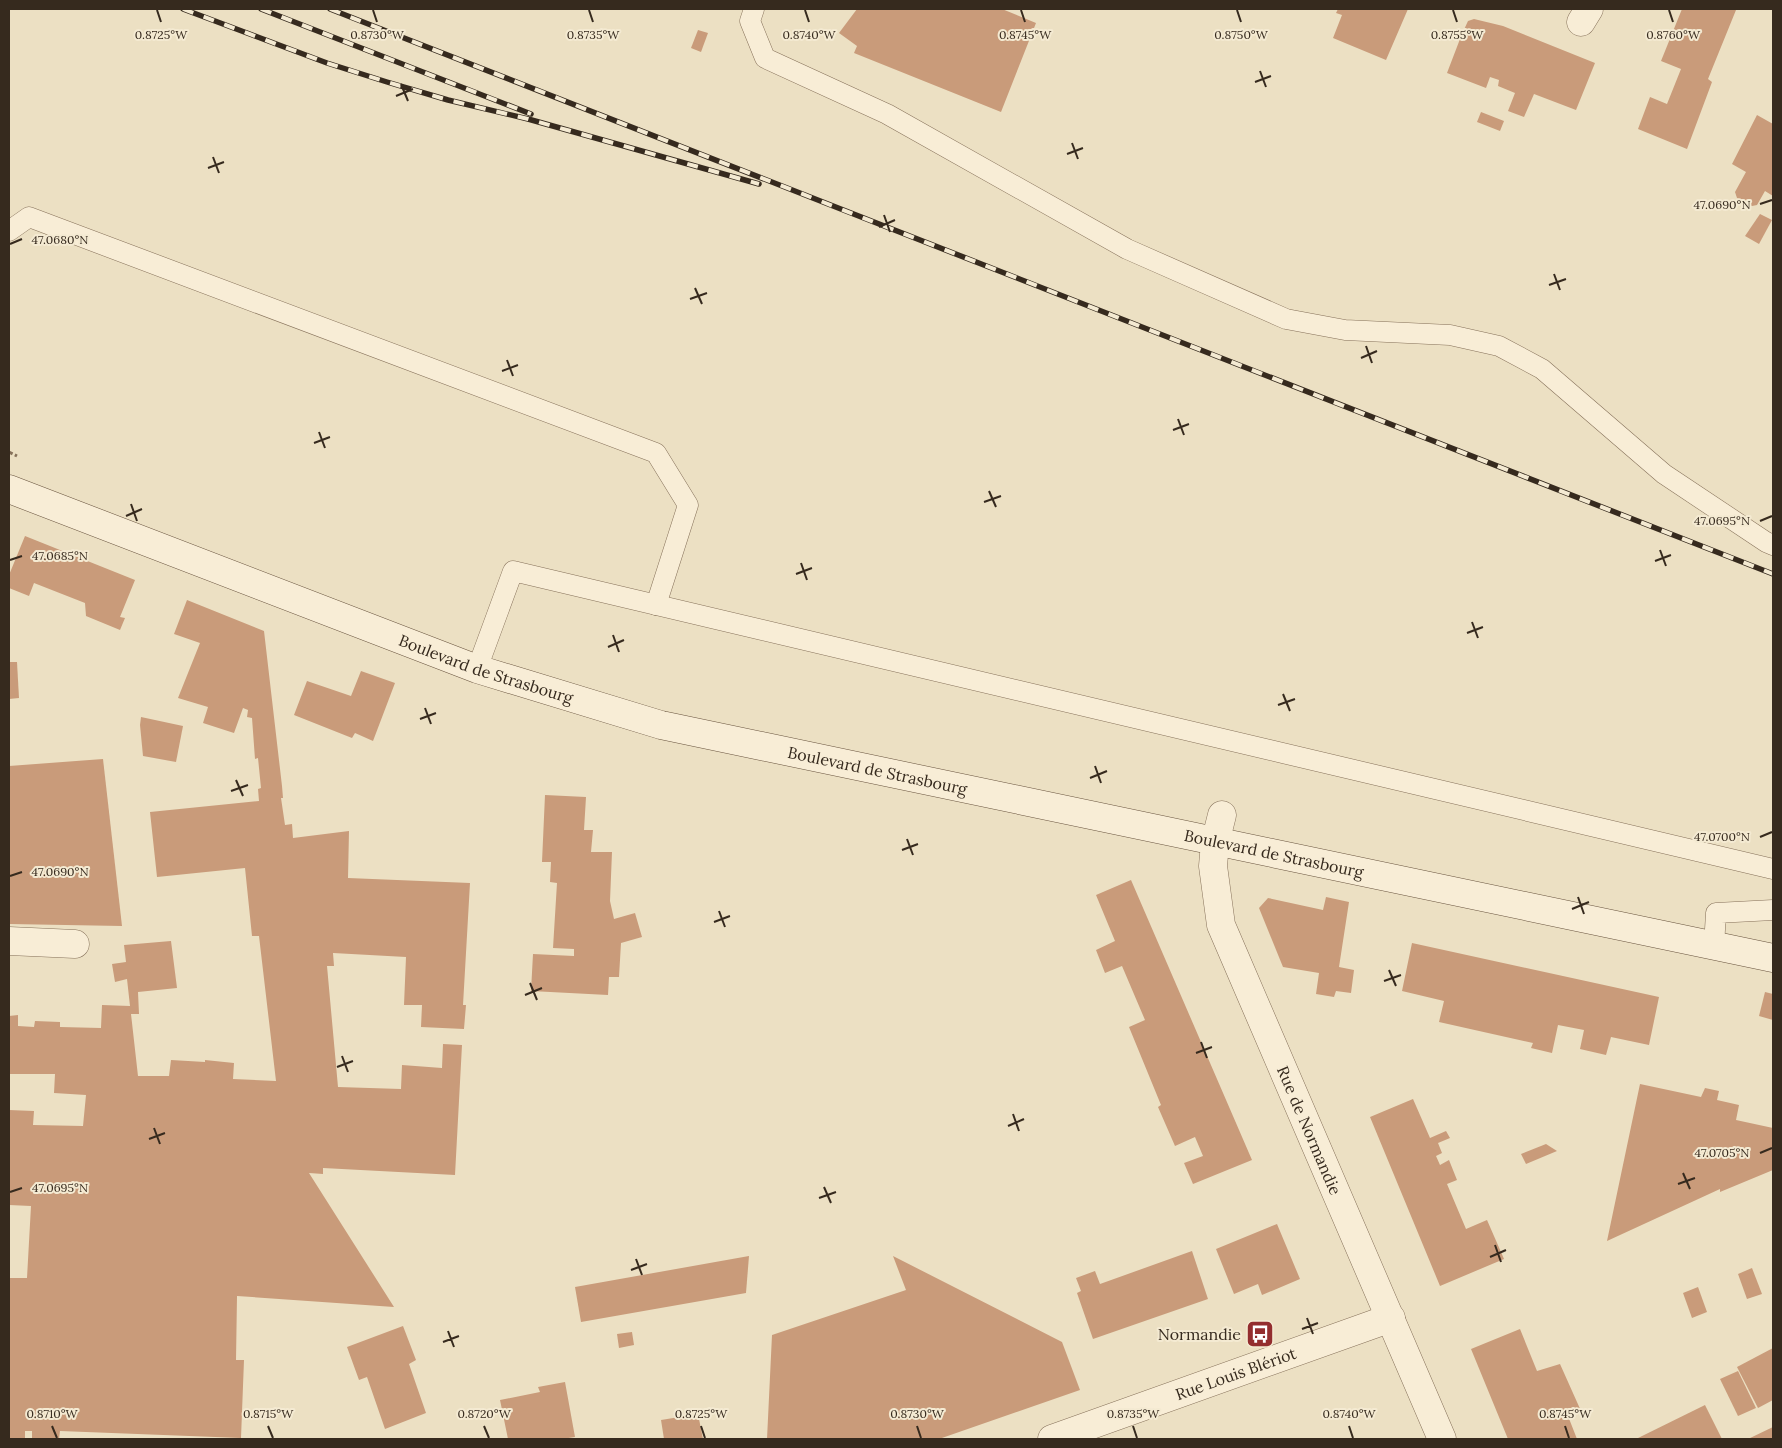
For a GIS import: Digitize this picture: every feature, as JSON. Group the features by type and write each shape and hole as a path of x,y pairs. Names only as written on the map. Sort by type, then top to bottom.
{"street":[{"name":"Boulevard de Strasbourg","path":"9,489 477,669 661,725 1215,843 1773,958"},
{"name":"Rue de Normandie","path":"1222,815 1215,843 1213,866 1221,925 1442,1439"},
{"path":"9,942 75,944"},
{"name":"Rue Louis Blériot","path":"1052,1439 1391,1318"}],"lane":[{"path":"754,9 750,21 765,58 888,114 1127,249 1286,319 1345,330 1450,335 1499,346 1542,369 1664,474 1773,545"},
{"path":"9,231 29,217 656,453 688,505 656,605"},
{"path":"477,669 513,571 1773,870"},
{"path":"1714,946 1716,913 1773,910"}],"path":[{"path":"9,452 18,456"}],"building":[{"path":"857,9 1002,9 1036,23 1001,112 854,53 857,46 839,33"},
{"path":"1338,9 1408,9 1386,60 1333,38 1342,15 1336,13"},
{"path":"1682,9 1736,10 1708,79 1712,82 1687,149 1638,129 1650,97 1667,104 1681,69 1661,61"},
{"path":"1474,19 1503,26 1595,63 1576,110 1534,94 1524,117 1508,111 1515,93 1498,86 1499,80 1490,77 1486,88 1447,73 1460,39 1465,41 1462,34 1468,21"},
{"path":"698,30 708,33 701,52 691,48"},
{"path":"1481,112 1504,121 1500,131 1477,122"},
{"path":"1757,115 1773,124 1773,196 1765,191 1757,205 1752,206 1737,198 1735,192 1746,172 1732,164"},
{"path":"1760,214 1772,220 1759,244 1745,236"},
{"path":"25,536 135,580 120,617 125,618 120,630 86,616 85,603 34,583 29,596 9,588 9,575"},
{"path":"187,600 264,631 282,786 283,798 281,798 285,825 292,824 293,838 349,831 348,878 470,883 463,1005 466,1005 464,1029 421,1027 422,1005 404,1005 406,957 333,953 334,966 327,966 338,1087 401,1089 402,1065 442,1068 443,1044 462,1045 455,1175 323,1168 323,1174 309,1173 394,1307 237,1296 236,1360 244,1360 241,1438 60,1431 59,1439 32,1438 32,1431 25,1431 25,1439 9,1439 9,1278 27,1278 31,1206 9,1205 9,1110 34,1111 33,1125 83,1126 86,1095 54,1093 55,1074 9,1074 9,1016 18,1015 18,1026 34,1027 35,1021 60,1022 60,1027 101,1028 102,1005 130,1006 127,979 115,982 112,964 126,962 124,945 171,941 177,988 138,992 139,1014 131,1014 138,1076 169,1076 171,1060 205,1062 205,1060 234,1063 233,1079 276,1081 259,936 252,936 245,868 157,877 150,812 259,801 258,789 261,788 258,758 255,759 252,718 247,717 248,710 243,708 234,733 203,723 208,707 178,698 200,643 174,634"},
{"path":"9,662 17,662 19,698 9,699"},
{"path":"361,671 395,683 373,741 355,733 352,738 294,715 307,681 351,696"},
{"path":"141,717 183,726 176,762 143,756"},
{"path":"103,759 122,926 9,924 9,766"},
{"path":"545,795 586,797 584,830 593,830 591,852 612,852 610,901 614,919 635,913 642,937 621,943 619,977 609,977 608,995 531,991 533,954 574,956 574,949 553,948 557,883 550,882 551,862 542,862"},
{"path":"1131,880 1252,1160 1193,1184 1184,1163 1203,1156 1195,1137 1175,1146 1158,1107 1161,1105 1129,1027 1145,1020 1122,966 1105,973 1096,950 1115,941 1096,895"},
{"path":"1326,897 1349,902 1339,967 1354,970 1351,993 1336,991 1334,997 1316,994 1319,973 1283,967 1259,908 1268,898 1323,910"},
{"path":"1412,943 1659,997 1649,1045 1611,1037 1606,1055 1580,1049 1584,1030 1558,1025 1552,1053 1531,1048 1533,1043 1439,1022 1444,1001 1402,991"},
{"path":"1765,992 1773,994 1773,1020 1759,1016"},
{"path":"1640,1084 1701,1097 1705,1088 1719,1091 1717,1100 1739,1105 1736,1120 1773,1128 1773,1170 1720,1192 1720,1189 1607,1241"},
{"path":"1413,1099 1430,1138 1446,1131 1450,1138 1438,1143 1442,1153 1436,1156 1440,1165 1449,1160 1457,1180 1447,1184 1466,1229 1487,1220 1504,1259 1440,1286 1370,1117"},
{"path":"1546,1144 1557,1151 1526,1164 1521,1154"},
{"path":"1277,1224 1300,1279 1262,1295 1258,1284 1234,1294 1216,1249"},
{"path":"1192,1251 1208,1299 1093,1339 1077,1293 1081,1291 1076,1278 1095,1271 1100,1284"},
{"path":"749,1256 746,1293 581,1322 575,1287"},
{"path":"893,1256 1062,1342 1080,1390 939,1439 767,1439 772,1335 906,1290"},
{"path":"1752,1268 1762,1294 1747,1299 1738,1274"},
{"path":"1698,1287 1707,1312 1692,1318 1683,1293"},
{"path":"403,1326 416,1360 409,1364 426,1413 385,1429 367,1377 359,1380 347,1347"},
{"path":"1520,1329 1537,1371 1560,1364 1581,1411 1568,1416 1577,1439 1508,1439 1471,1349"},
{"path":"632,1332 634,1345 619,1348 617,1334"},
{"path":"1773,1348 1773,1400 1758,1408 1737,1367"},
{"path":"1738,1371 1756,1408 1738,1416 1720,1379"},
{"path":"565,1382 575,1437 562,1439 508,1439 500,1400 540,1392 538,1387"},
{"path":"1705,1405 1722,1439 1636,1439"},
{"path":"698,1414 703,1439 664,1439 661,1420"},
{"path":"1773,1427 1773,1439 1748,1439"}],"railway":[{"path":"183,9 327,63 387,82 448,100 528,119 759,184"},
{"path":"261,9 531,114"},
{"path":"330,9 1773,574"}],"place":[{"name":"Normandie","path":"1260,1334"}]}
